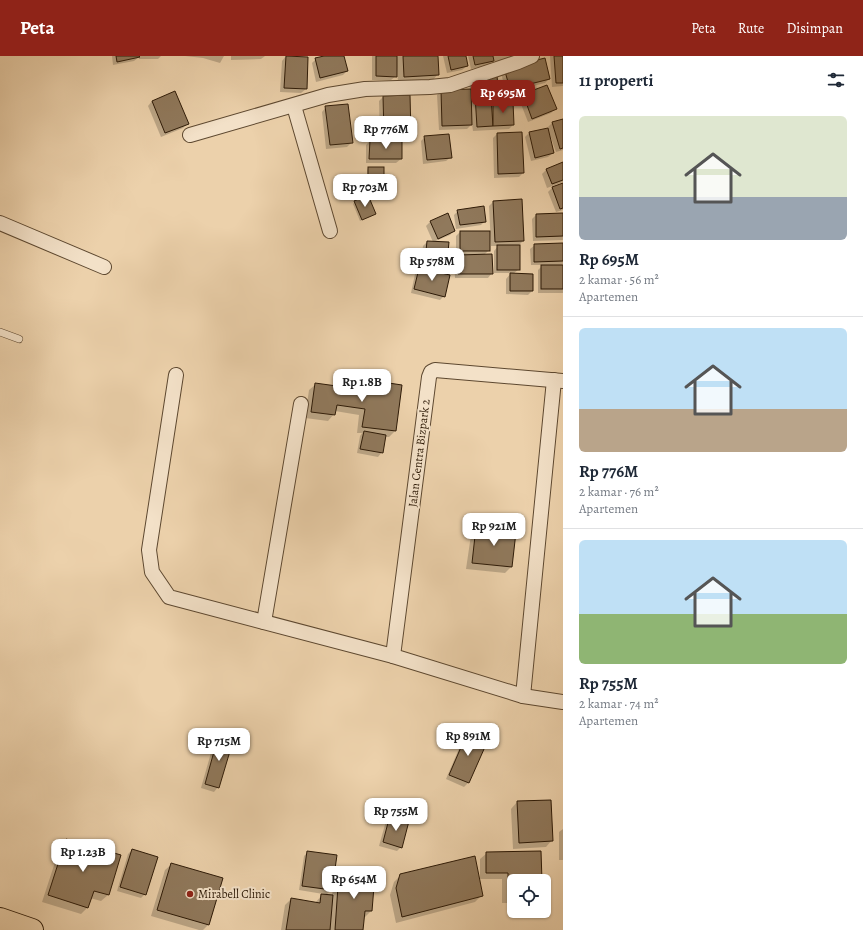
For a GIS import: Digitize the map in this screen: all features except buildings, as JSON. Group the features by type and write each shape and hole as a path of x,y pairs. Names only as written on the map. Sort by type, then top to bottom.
{"highway":[{"path":"0,919 32,930"}],"street":[{"path":"190,135 328,95 364,89 450,85 532,56"},
{"path":"294,106 330,231"},
{"path":"0,223 104,267"},
{"name":"Jalan Centra Bizpark 2","path":"393,656 429,377 431,372 435,370 558,381 523,696"},
{"path":"176,375 150,550 152,572 169,597 393,656 523,696 563,702"},
{"path":"264,622 301,404"}],"lane":[{"path":"0,332 19,340"}],"place":[{"name":"Mirabell Clinic","path":"190,894"}]}
